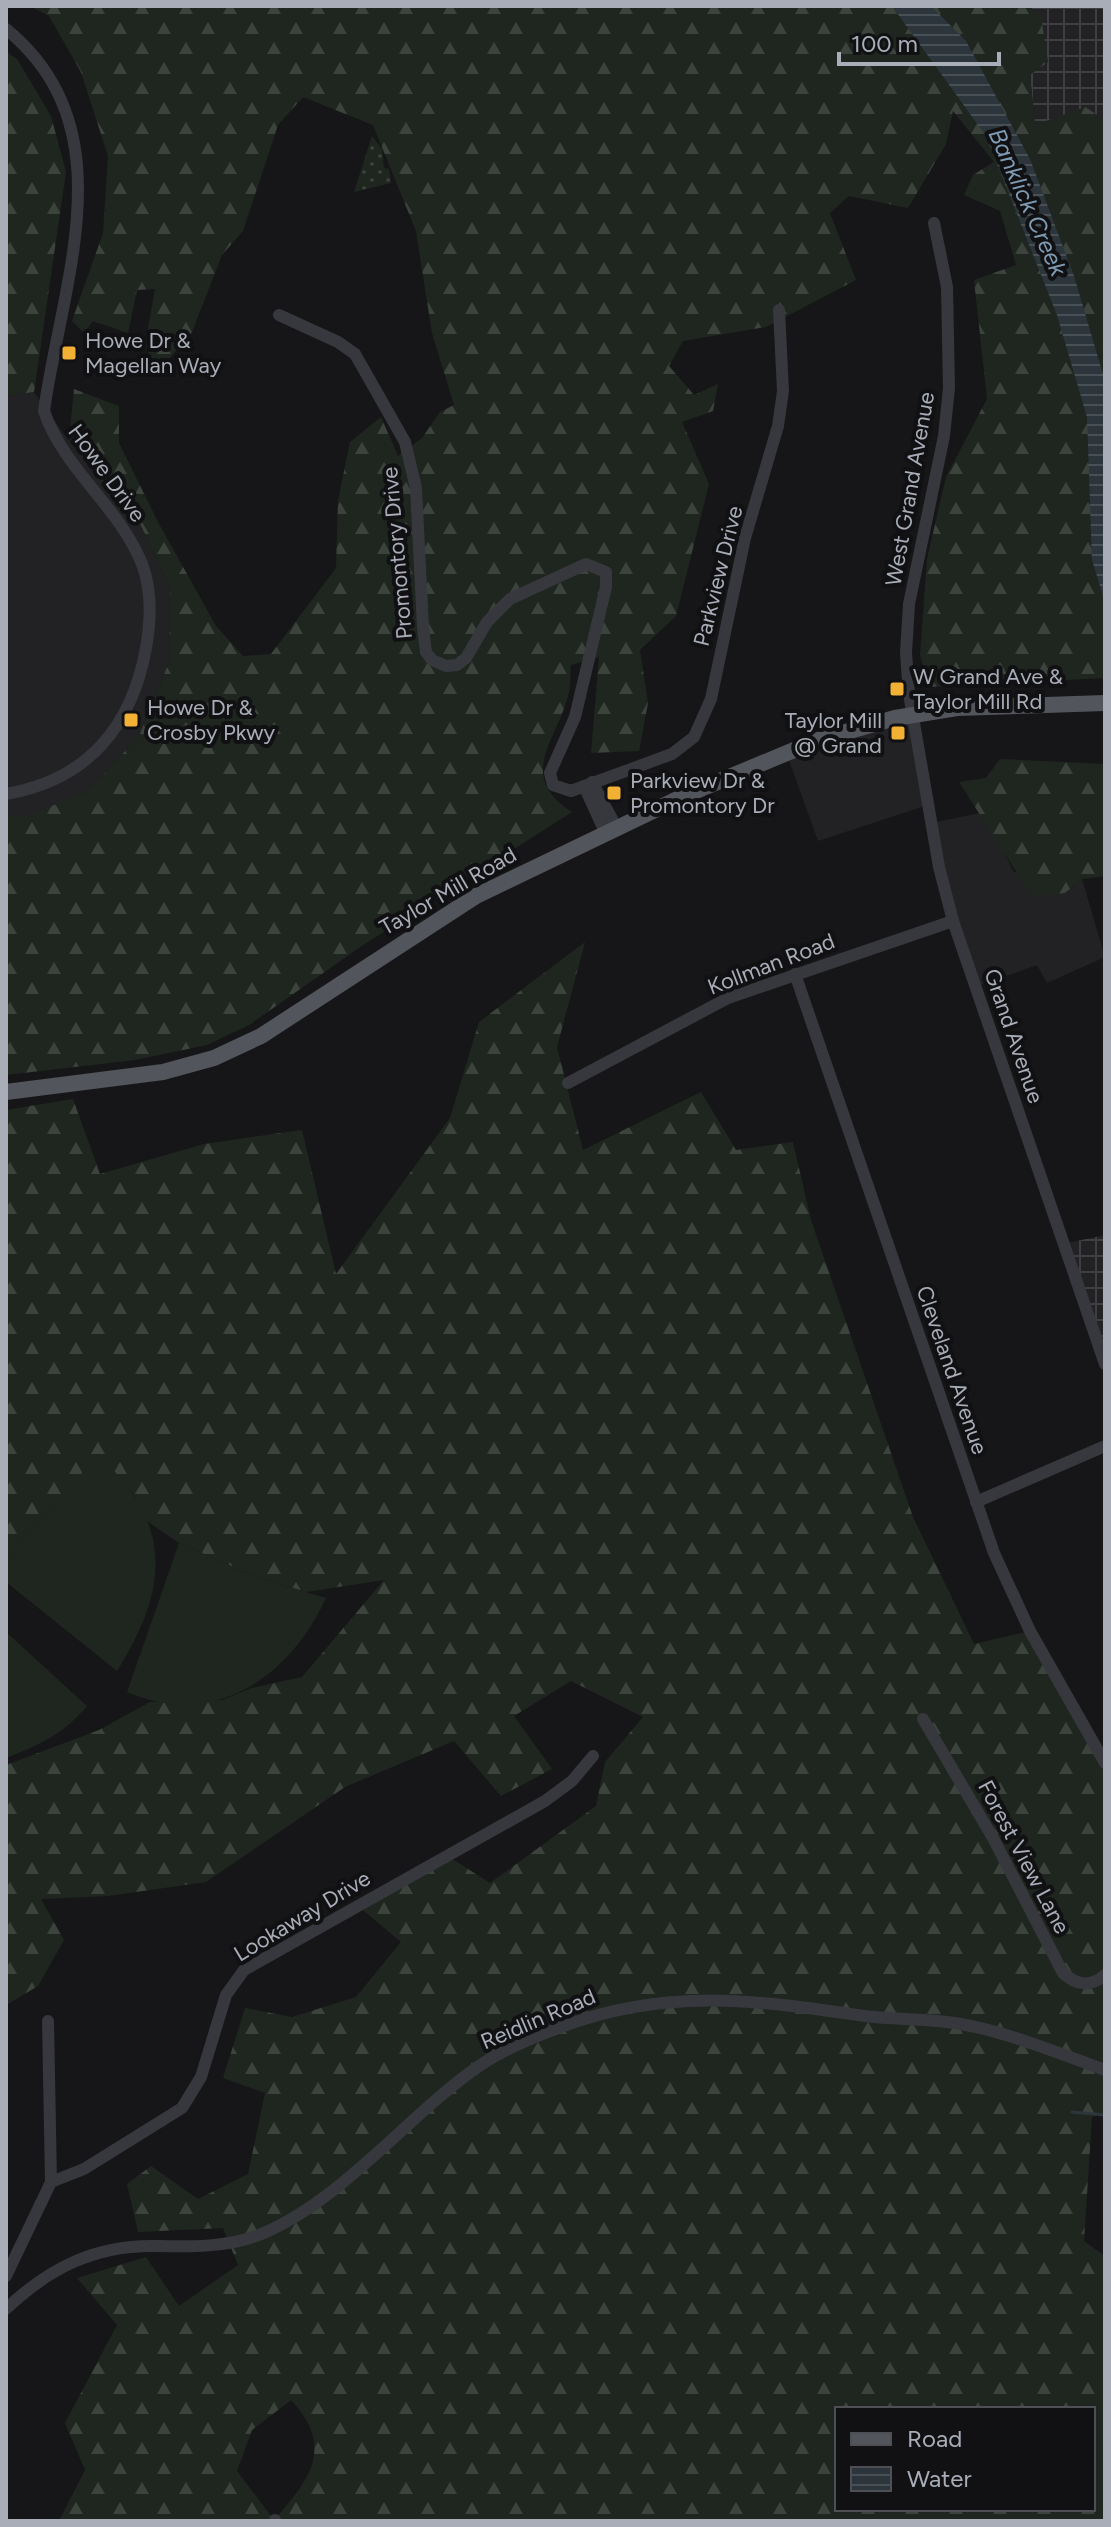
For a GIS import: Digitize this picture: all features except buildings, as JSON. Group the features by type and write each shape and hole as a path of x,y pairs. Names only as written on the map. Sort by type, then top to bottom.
{"main road":[{"name":"Taylor Mill Road","path":"6,1092 163,1072 214,1058 261,1036 476,896 611,831 810,743 914,715 983,706 1105,703"}],"street":[{"name":"Howe Drive","path":"6,29 47,74 62,101 79,151 80,191 44,411 53,436 129,537 143,565 149,593 150,627 141,678 113,734 73,770 32,788 6,794"},
{"name":"West Grand Avenue","path":"914,715 906,628 944,436 949,388 947,287 934,223"},
{"name":"Parkview Drive","path":"588,784 672,754 694,737 702,723 710,700 745,538 778,426 783,391 779,310"},
{"name":"Promontory Drive","path":"279,315 338,342 355,354 405,442 416,488 423,627 426,652 432,660 446,666 457,665 466,658 487,622 510,599 586,564 606,572 606,587 575,717 550,773 553,785 559,789 571,791 588,784"},
{"name":"Grand Avenue","path":"914,715 939,867 953,921 1105,1364"},
{"path":"588,784 611,831"},
{"name":"Kollman Road","path":"568,1083 728,998 953,921"},
{"name":"Cleveland Avenue","path":"795,974 976,1502 1017,1606 1105,1763"},
{"path":"976,1502 1105,1446"},
{"name":"Forest View Lane","path":"923,1719 993,1838 1063,1973 1080,1984 1090,1984 1105,1975"},
{"name":"Lookaway Drive","path":"51,2182 84,2169 182,2108 201,2077 226,1995 244,1970 545,1801 572,1781 593,1756"},
{"name":"Reidlin Road","path":"6,2309 54,2270 81,2258 138,2246 214,2246 259,2235 326,2196 381,2146 490,2059 545,2033 621,2007 705,1998 751,1999 871,2017 958,2023 1105,2070"},
{"path":"6,2276 51,2182 48,2021"}],"shaded area":[{"path":"1029,6 1105,6 1105,120 1085,108 1035,125 1030,75 1041,17"},
{"path":"34,392 69,441 136,515 170,587 169,662 139,736 86,793 25,817 6,814 6,396"},
{"path":"914,715 928,805 818,841 786,752"},
{"path":"980,813 1000,843 1013,871 1065,893 1082,879 1105,957 1047,983 1037,965 976,987 931,823"},
{"path":"1105,1235 1105,1364 1063,1244"}],"green space":[{"path":"30,6 1029,6 1041,16 1048,62 1030,75 1035,125 1085,107 1105,120 1105,678 929,687 920,655 927,559 946,477 987,399 974,280 1016,265 1000,211 964,195 973,175 994,162 953,111 946,144 908,208 849,196 830,213 856,280 766,327 683,341 669,366 694,395 718,384 713,411 682,422 709,484 676,616 640,650 648,703 639,751 591,753 599,657 571,665 569,692 544,758 543,772 546,785 555,799 572,812 363,945 249,1025 207,1045 135,1060 6,1075 6,814 25,816 86,793 139,736 169,662 170,587 136,515 69,441 74,389 119,406 119,443 158,522 216,626 243,656 271,654 336,568 338,500 350,442 381,417 398,456 422,438 440,412 454,405 432,333 416,231 373,125 303,97 278,125 243,231 222,255 192,332 158,372 145,346 155,289 137,290 128,333 93,321 84,333 72,321 103,233 108,156 81,72 49,16"},
{"path":"6,52 17,59 51,116 66,172 34,392 6,396"},
{"path":"372,136 382,149 384,168 389,169 391,183 354,192"},
{"path":"1000,759 1105,764 1105,876 1082,879 1065,893 1032,896 959,782 986,778"},
{"path":"585,942 557,1047 583,1150 701,1092 736,1150 793,1142 811,1220 913,1517 974,1644 1030,1631 1105,1763 1105,2112 1092,2117 1084,2241 1105,2256 1105,2521 59,2521 85,2470 65,2423 117,2325 77,2278 146,2257 179,2306 238,2265 223,2228 138,2232 127,2184 151,2166 198,2199 248,2174 265,2093 223,2078 245,2008 292,2017 356,1997 401,1942 357,1905 446,1855 490,1883 596,1806 605,1762 643,1717 571,1681 514,1716 552,1769 501,1796 454,1741 345,1787 206,1882 108,1896 41,1899 64,1940 38,1986 6,2005 6,1765 99,1730 150,1702 222,1700 252,1688 302,1677 384,1580 306,1592 256,1577 179,1543 147,1521 133,1493 98,1456 6,1559 6,1110 73,1099 100,1174 204,1144 302,1130 336,1274 450,1118 479,1022","holes":["291,2400 312,2433 312,2463 298,2491 274,2520 237,2471 252,2430"]},
{"path":"98,1455 123,1481 141,1507 151,1532 156,1558 154,1585 146,1612 117,1671 6,1582 6,1559"},
{"path":"179,1543 256,1577 326,1598 311,1626 292,1651 270,1672 246,1689 219,1700 190,1704 159,1702 127,1692"},
{"path":"6,1632 87,1706 50,1738 6,1758"}],"water":[{"name":"Banklick Creek","path":"892,6 931,6 966,41 1030,159 1074,276 1105,381 1105,602 1092,560 1087,417 1057,315 986,136"}],"waterway":[{"path":"1072,2112 1105,2115"}],"place":[{"name":"Howe Dr & Magellan Way","path":"69,353"},
{"name":"W Grand Ave & Taylor Mill Rd","path":"897,689"},
{"name":"Howe Dr & Crosby Pkwy","path":"131,720"},
{"name":"Taylor Mill @ Grand","path":"898,733"},
{"name":"Parkview Dr & Promontory Dr","path":"614,793"}]}
